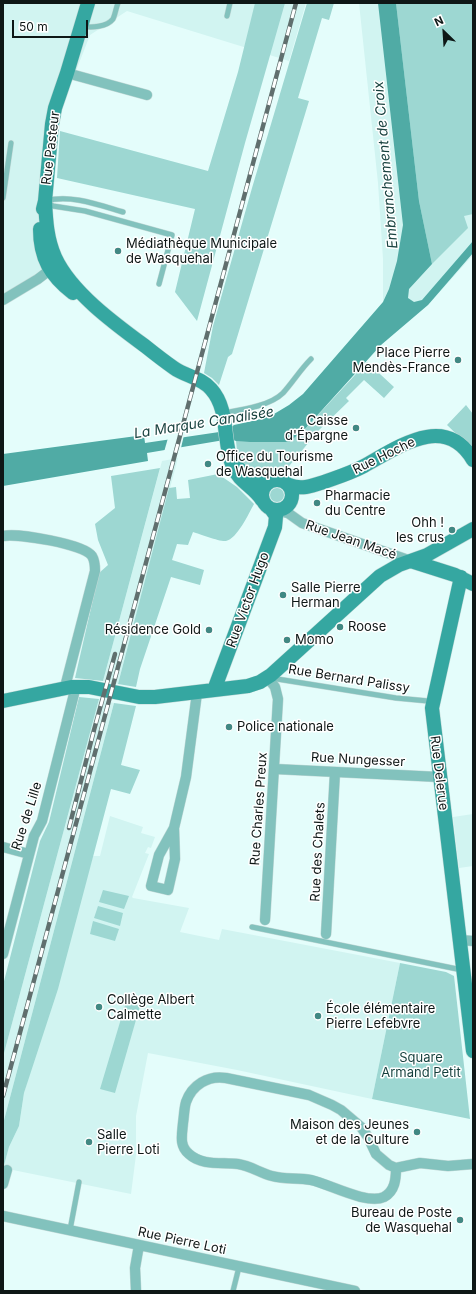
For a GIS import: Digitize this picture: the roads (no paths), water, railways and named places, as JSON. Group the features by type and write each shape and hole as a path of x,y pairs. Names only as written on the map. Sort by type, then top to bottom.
{"street":[{"path":"85,27 88,3"},
{"path":"85,27 97,3"},
{"name":"Rue Pasteur","path":"85,27 53,116 45,201 47,231 54,266 60,282 67,288 99,310 173,368 200,381"},
{"path":"68,73 147,96"},
{"path":"3,300 38,279 54,266"},
{"name":"Rue Jean Macé","path":"200,381 212,390 224,418 232,466 238,476 271,507 288,513 302,523 406,561"},
{"name":"Rue Hoche","path":"289,485 302,488 327,481 356,470 402,444 417,439 439,437 453,440 465,449 473,460"},
{"name":"Rue Jean Macé","path":"229,451 234,465 244,473 259,480 270,481"},
{"path":"280,480 289,485 292,492 292,500 286,508 271,507 262,490 265,486 270,481 280,480"},
{"name":"Rue Victor Hugo","path":"214,690 275,527 276,516 271,507"},
{"path":"3,701 71,687 89,687 131,696 144,697 172,696 256,684 268,678 370,584 389,570 406,561 440,549 473,529"},
{"name":"Rue de Lille","path":"3,536 18,535 47,540 83,550 92,556 95,571 42,820 34,836 3,952"},
{"path":"406,561 463,579"},
{"name":"Rue Delerue","path":"463,579 432,708 439,777 466,941 464,970 473,1051"},
{"name":"Rue Charles Preux","path":"265,920 278,699 275,687 268,678"},
{"path":"174,828 159,855 151,886 168,890 175,859 174,828 188,769 197,693"},
{"name":"Rue Nungesser","path":"274,769 439,777"},
{"name":"Rue des Chalets","path":"326,934 336,772"},
{"path":"3,847 29,854"},
{"path":"396,1168 392,1190 383,1197 360,1197 311,1180 300,1178 285,1179 271,1176 254,1168 238,1164 218,1164 194,1158 184,1150 181,1140 186,1104 189,1095 195,1087 205,1079 215,1077 309,1095 332,1105 351,1118 361,1127 376,1154 389,1165 396,1168 420,1163 448,1166 473,1164"},
{"path":"3,1184 7,1170"},
{"name":"Rue Pierre Loti","path":"3,1216 355,1291"},
{"path":"136,1291 135,1268 139,1245"}],"lane":[{"path":"85,27 99,26 111,21 118,3"},
{"path":"227,16 230,3"},
{"path":"3,198 11,143"},
{"path":"45,201 56,198 91,203 123,212"},
{"path":"45,201 53,206 85,211 172,235 159,284"},
{"path":"224,418 266,403 282,394 302,367 311,359"},
{"name":"Rue Bernard Palissy","path":"268,678 428,702"},
{"path":"252,927 464,970"},
{"path":"70,1231 79,1182"},
{"path":"233,1291 239,1267"}],"railway":[{"path":"3,1096 296,3"},
{"path":"69,828 115,654"}],"place":[{"name":"Médiathèque Municipale de Wasquehal","path":"118,251"},
{"name":"Place Pierre Mendès-France","path":"458,360"},
{"name":"Caisse d'Épargne","path":"356,428"},
{"name":"Office du Tourisme de Wasquehal","path":"208,464"},
{"name":"Pharmacie du Centre","path":"317,503"},
{"name":"Ohh ! les crus","path":"452,530"},
{"name":"Salle Pierre Herman","path":"283,595"},
{"name":"Roose","path":"340,627"},
{"name":"Résidence Gold","path":"209,630"},
{"name":"Momo","path":"287,640"},
{"name":"Police nationale","path":"229,727"},
{"name":"Collège Albert Calmette","path":"99,1007"},
{"name":"École élémentaire Pierre Lefebvre","path":"318,1016"},
{"name":"Maison des Jeunes et de la Culture","path":"417,1132"},
{"name":"Salle Pierre Loti","path":"89,1142"},
{"name":"Bureau de Poste de Wasquehal","path":"460,1220"}],"water label":[{"name":"Embranchement de Croix","path":"386,165"},
{"name":"La Marque Canalisée","path":"204,423"}],"park label":[{"name":"Square Armand Petit","path":"421,1066"}]}
